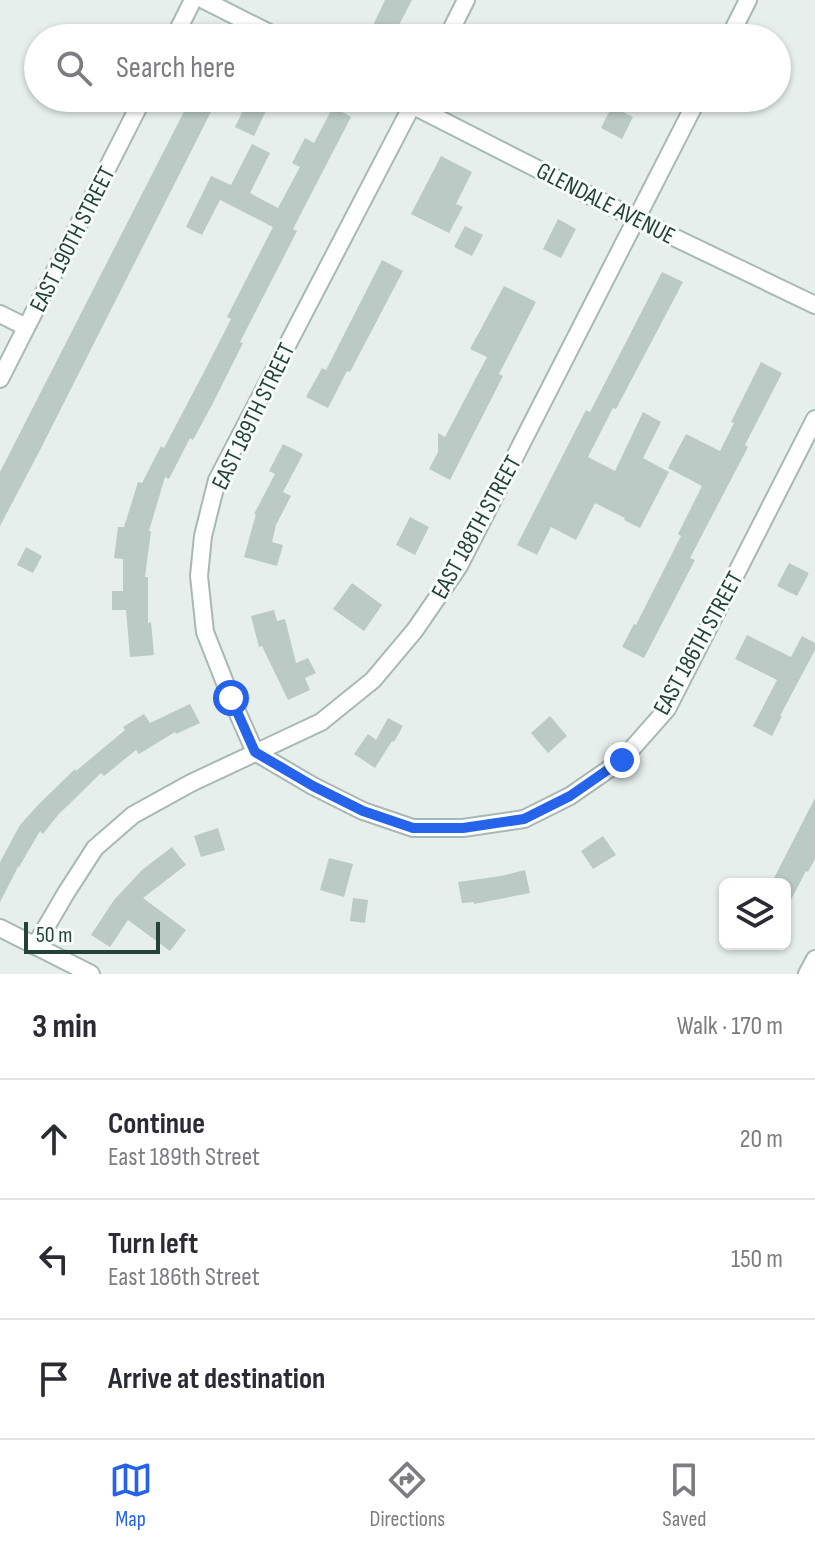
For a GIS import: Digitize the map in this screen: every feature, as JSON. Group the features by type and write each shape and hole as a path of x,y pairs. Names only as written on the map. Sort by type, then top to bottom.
{"street":[{"path":"181,24 193,0"},
{"path":"204,0 251,24"},
{"path":"454,24 466,0"},
{"path":"736,24 748,0"},
{"name":"EAST 190TH STREET","path":"0,379 136,112"},
{"name":"EAST 189TH STREET","path":"255,752 205,632 199,576 203,536 217,480 403,112"},
{"name":"GLENDALE AVENUE","path":"432,112 636,219 815,305"},
{"name":"EAST 188TH STREET","path":"35,946 95,848 133,815 191,783 321,722 373,680 415,630 459,566 691,112"},
{"path":"0,314 26,327"},
{"name":"EAST 186TH STREET","path":"255,752 363,811 413,828 463,828 524,819 570,796 622,760 667,709 815,419"},
{"path":"0,928 91,974"},
{"path":"807,974 815,959"}],"building":[{"path":"385,0 412,0 399,24 374,24"},
{"path":"184,112 211,112 0,526 0,472"},
{"path":"242,112 265,112 254,136 235,127"},
{"path":"330,112 342,112 351,117 293,229 297,231 240,342 243,343 213,403 169,479 165,477 149,531 145,577 148,577 148,623 151,622 154,655 130,657 126,610 112,610 112,591 123,591 123,559 114,558 118,527 124,527 138,482 142,483 161,446 164,448 231,319 227,317 273,227 220,200 202,235 186,227 211,176 231,185 252,144 270,153 250,193 278,208 300,167 292,163 305,138 314,143"},
{"path":"609,112 623,112 633,117 622,139 601,128"},
{"path":"441,156 472,172 456,204 463,207 449,233 411,214"},
{"path":"558,219 576,229 561,258 543,249"},
{"path":"465,226 483,235 472,256 454,247"},
{"path":"382,260 403,271 328,408 306,397 322,368 326,370"},
{"path":"662,272 683,282 588,457 615,471 643,412 661,422 643,458 669,472 640,528 595,503 576,540 551,527 537,555 517,545"},
{"path":"504,286 536,302 499,374 503,376 450,480 429,469 438,452 438,433 445,437 487,357 470,349"},
{"path":"761,362 782,373 745,445 748,447 690,558 695,560 644,658 622,647 681,536 678,534 702,486 668,468 686,434 720,451"},
{"path":"283,444 303,454 283,492 291,496 276,525 272,542 283,545 277,566 244,557 254,514 275,474 269,471"},
{"path":"410,517 429,527 415,555 396,545"},
{"path":"26,547 42,556 33,573 17,565"},
{"path":"789,563 809,573 797,596 777,586"},
{"path":"352,583 382,605 364,631 333,609"},
{"path":"274,610 277,621 285,619 296,663 308,658 316,673 305,678 310,690 288,700 262,646 259,647 251,616"},
{"path":"747,635 791,657 802,636 815,643 815,650 772,736 753,726 777,680 735,659"},
{"path":"190,704 200,723 175,732 139,754 136,750 104,776 101,773 43,834 40,831 0,902 0,862 20,825 39,804 75,769 125,730 123,727 144,714 150,723"},
{"path":"550,716 567,736 548,753 531,733"},
{"path":"388,718 403,726 375,768 354,754 368,734 376,740"},
{"path":"815,798 815,859 791,900 791,878 774,878"},
{"path":"218,828 225,850 201,857 194,836"},
{"path":"603,836 616,855 593,869 581,851"},
{"path":"172,847 186,865 143,898 186,930 170,951 128,920 110,947 91,935 114,900 142,870"},
{"path":"329,858 353,864 344,897 320,890"},
{"path":"525,870 530,893 474,904 462,903 458,882"},
{"path":"353,898 368,900 365,923 350,921"}],"route":[{"path":"231,698 255,752 363,811 413,828 463,828 524,819 570,796 622,760"}]}
